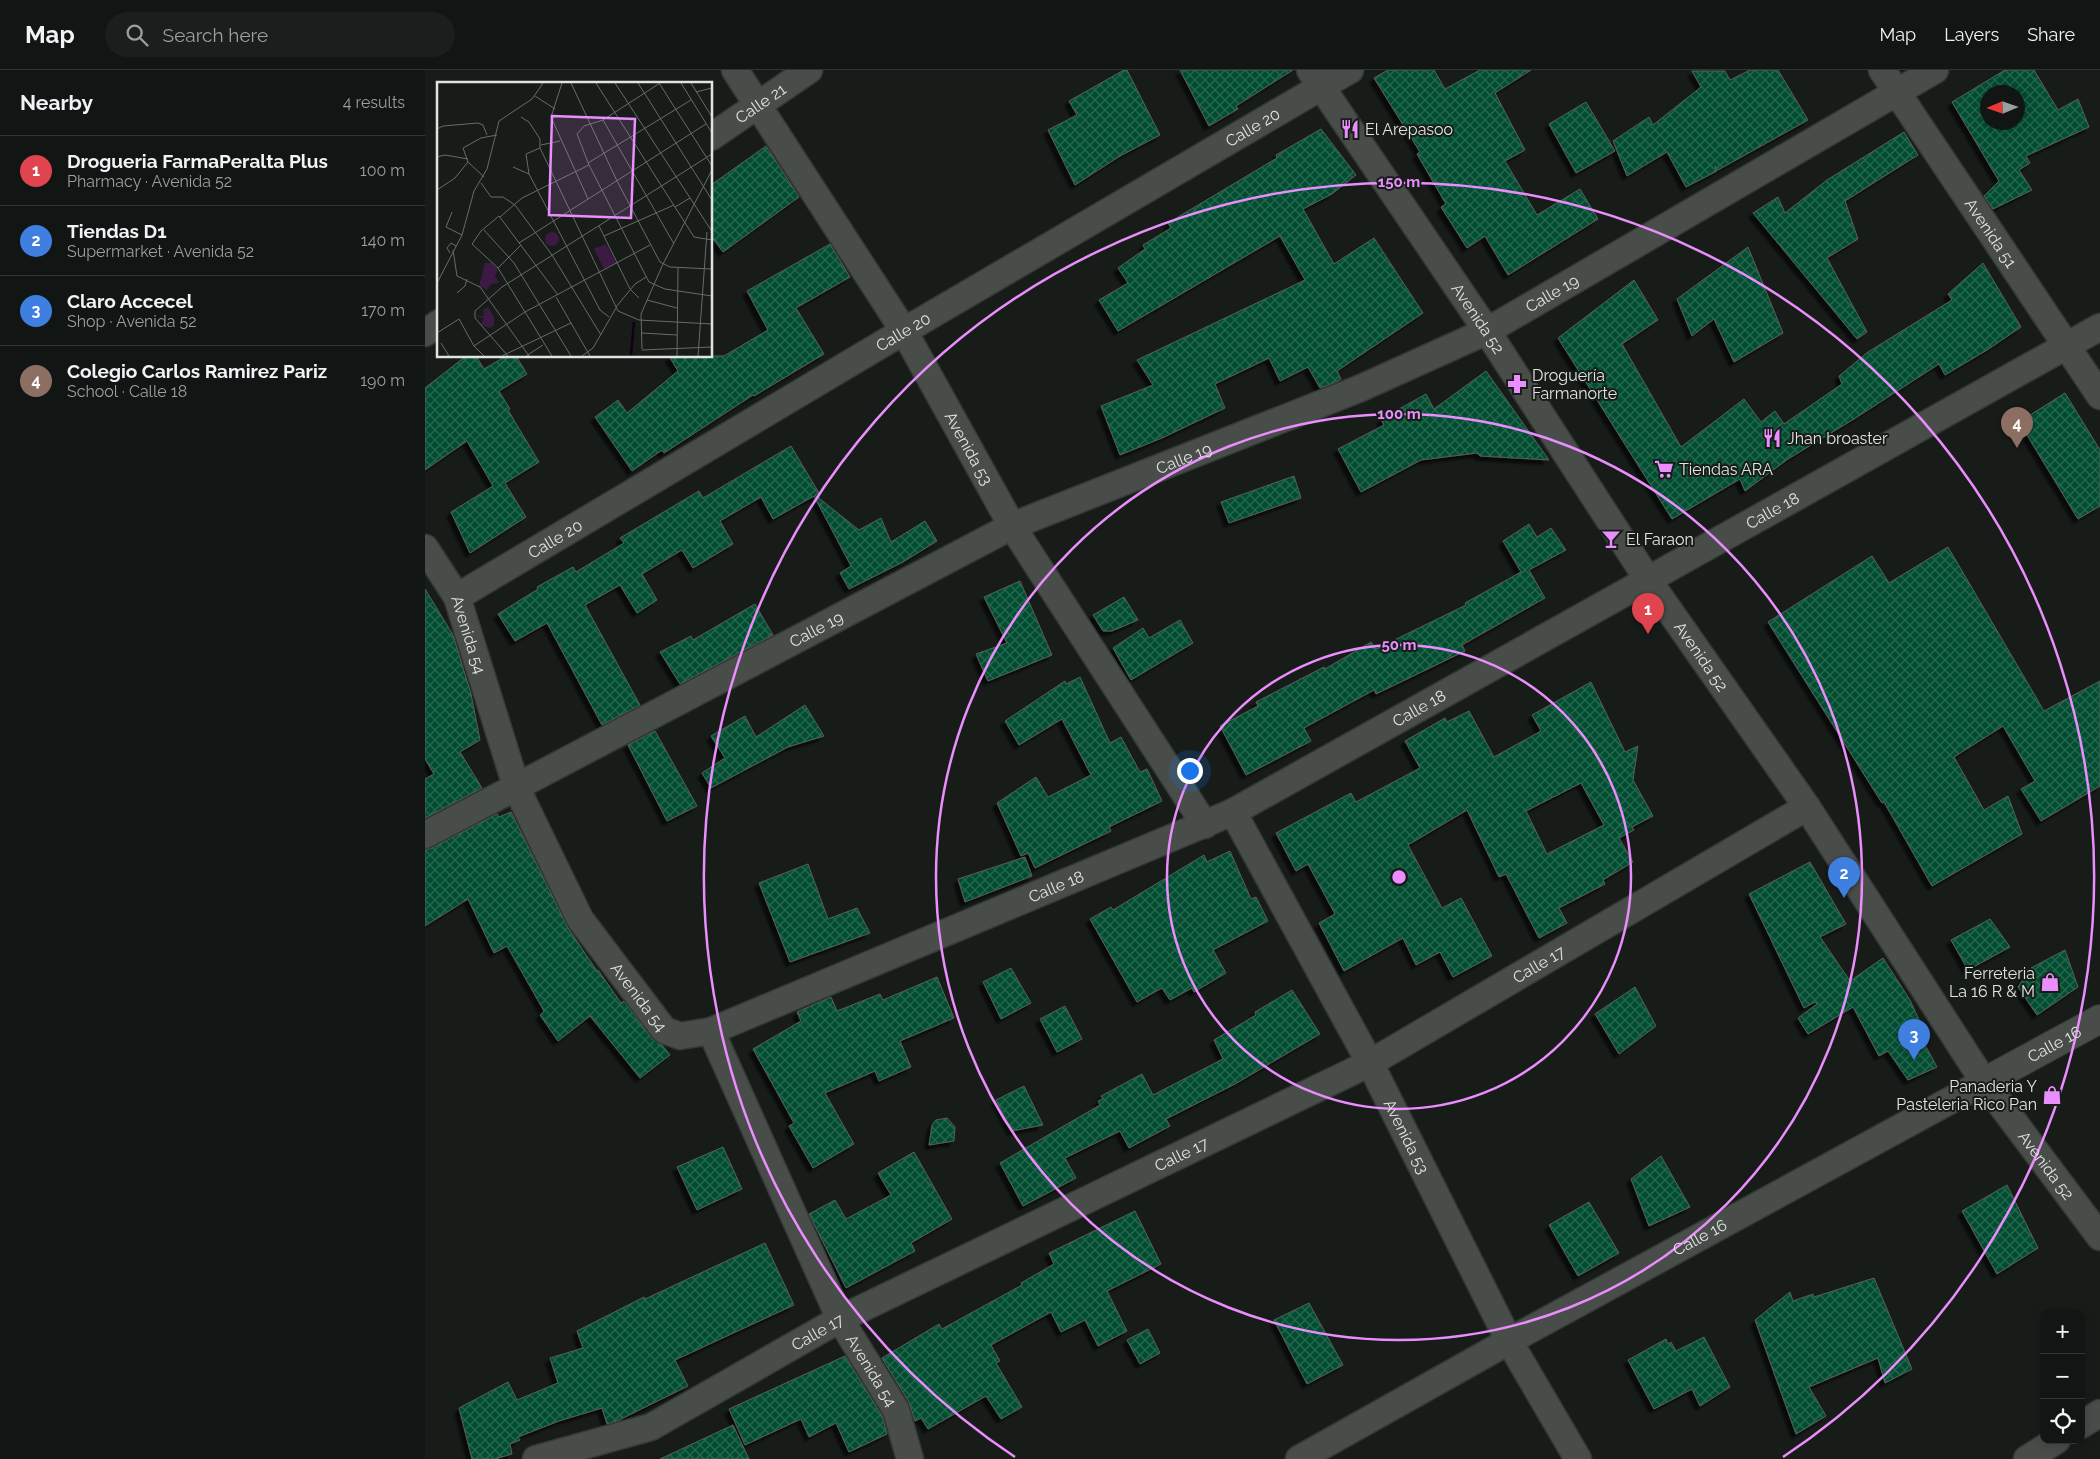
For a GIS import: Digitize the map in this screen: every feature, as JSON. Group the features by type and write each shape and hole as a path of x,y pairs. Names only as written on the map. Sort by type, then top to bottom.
{"street":[{"name":"Avenida 53","path":"735,70 904,331 1011,526 1205,825"},
{"name":"Calle 21","path":"713,136 809,70"},
{"name":"Calle 20","path":"457,598 904,331 1316,79 1350,70"},
{"name":"Avenida 51","path":"1882,70 2100,396"},
{"name":"Calle 19","path":"425,835 517,789 1011,526 1361,388 1487,330 1935,70"},
{"name":"Avenida 52","path":"1316,79 1487,330 1649,580 1807,807 1984,1082 2100,1236"},
{"path":"425,332 437,324"},
{"name":"Calle 18","path":"711,1031 1233,812 2100,327"},
{"name":"Avenida 54","path":"425,548 457,598 517,789 580,919 664,1030 680,1036 711,1031 840,1319 896,1410 911,1459"},
{"name":"Calle 17","path":"536,1459 651,1427 840,1319 1370,1063 1807,807"},
{"name":"Avenida 53","path":"1233,812 1370,1063 1509,1341 1578,1459"},
{"name":"Calle 16","path":"1299,1459 1509,1341 2100,1019"},
{"path":"2085,1422 2100,1413"},
{"path":"2027,1459 2051,1444"}],"building":[{"path":"1127,70 1160,135 1120,156 1075,185 1048,130 1077,115 1069,101"},
{"path":"1180,70 1293,70 1236,106 1238,109 1209,126"},
{"path":"1388,70 1434,70 1445,89 1480,70 1531,70 1495,93 1525,150 1505,161 1537,215 1580,189 1598,219 1508,275 1485,236 1467,248 1441,207 1446,204 1417,154 1420,152 1374,78"},
{"path":"1750,70 1778,70 1808,120 1718,170 1715,166 1717,171 1686,187 1667,152 1627,176 1613,141 1649,117 1653,125 1701,87 1692,71 1725,71 1730,80"},
{"path":"2005,70 2034,70 2058,110 2078,99 2089,127 2026,156 2030,163 2019,170 2032,190 1993,209 1984,196 1999,181 1952,102 1980,85 1980,130 2025,130 2025,85 1980,85"},
{"path":"1586,102 1615,151 1576,173 1549,124"},
{"path":"1321,129 1356,175 1332,194 1303,209 1334,264 1374,238 1423,313 1337,371 1341,379 1334,383 1320,388 1308,367 1280,381 1269,358 1215,384 1225,408 1162,438 1120,455 1101,406 1153,385 1137,360 1305,280 1280,236 1118,331 1099,300 1128,283 1118,268 1145,249 1143,245 1171,228 1168,223 1277,158 1276,155"},
{"path":"1904,132 1918,155 1845,201 1858,239 1827,258 1867,332 1857,339 1753,213 1778,197 1785,213 1827,180"},
{"path":"766,146 799,197 723,252 713,239 713,184"},
{"path":"830,244 850,277 796,308 824,354 753,395 664,453 662,450 632,471 595,417 618,400 627,413 678,371 670,358 713,358 713,356 724,356 768,330 747,291"},
{"path":"1748,247 1783,333 1734,362 1714,319 1692,336 1677,299"},
{"path":"1983,263 2021,327 1945,375 1939,364 1788,459 1745,491 1740,479 1672,519 1558,338 1634,280 1658,320 1622,344 1681,447 1744,399 1761,422 1775,411 1784,424 1842,384 1839,376 1868,352 1952,300 1948,294"},
{"path":"463,358 477,358 484,369 503,358 517,358 527,374 499,391 539,462 505,483 526,517 470,553 451,512 493,486 467,441 425,470 425,388"},
{"path":"1486,371 1549,460 1480,456 1477,453 1421,460 1361,492 1338,449 1384,425 1381,419 1426,394 1434,409"},
{"path":"2065,393 2100,450 2100,506 2078,519 2019,422"},
{"path":"791,446 819,493 815,495 859,530 881,518 891,542 925,521 937,541 903,562 849,589 840,573 851,566 814,496 773,519 761,497 720,521 733,544 693,568 682,550 642,574 657,600 637,613 620,585 585,605 640,705 602,725 547,623 515,641 498,614 538,589 537,587 573,567 576,572 624,543 620,538 699,491 703,498"},
{"path":"1294,476 1301,498 1229,523 1221,502"},
{"path":"1529,524 1537,537 1551,528 1566,550 1529,570 1545,598 1462,645 1465,651 1376,694 1374,690 1304,728 1311,741 1246,775 1220,726 1258,706 1256,702 1324,667 1325,669 1371,642 1376,649 1466,605 1465,603 1521,572 1503,541"},
{"path":"1948,547 2044,711 2100,681 2100,786 2041,821 2021,789 2035,781 2003,726 1954,757 1984,810 2008,796 2022,834 1932,886 1884,802 1882,803 1768,622 1872,556 1889,583"},
{"path":"1020,581 1052,655 988,681 976,654 1007,643 984,597"},
{"path":"425,589 453,635 471,694 480,740 460,752 482,788 425,818 425,779 434,774 425,759"},
{"path":"1124,597 1138,620 1112,631 1103,631 1093,615"},
{"path":"755,604 773,635 680,684 660,652 691,636 693,640"},
{"path":"1180,620 1193,643 1131,680 1113,648 1143,628 1149,638"},
{"path":"1080,677 1110,743 1121,737 1140,772 1147,769 1162,801 1109,827 1111,831 1035,868 1028,853 1021,856 997,803 1036,777 1048,797 1091,775 1062,719 1019,745 1005,721 1065,681 1066,684"},
{"path":"1591,682 1625,752 1638,746 1633,780 1653,816 1632,827 1634,830 1619,838 1633,862 1603,880 1605,884 1559,908 1567,923 1539,938 1506,874 1499,877 1467,810 1408,845 1442,908 1461,898 1492,956 1453,977 1440,952 1416,965 1403,938 1344,971 1319,923 1335,914 1308,864 1296,871 1276,833 1351,793 1356,802 1420,768 1405,741 1445,718 1447,722 1469,711 1494,757 1541,731 1532,715","holes":["1581,783 1604,825 1547,854 1526,811"]},
{"path":"805,705 824,736 788,747 711,788 702,773 725,758 711,736 745,716 756,737"},
{"path":"655,731 697,806 667,821 628,745"},
{"path":"511,812 568,928 621,1003 624,1001 652,1039 662,1045 670,1055 640,1078 590,1016 558,1041 540,1015 544,1011 507,946 494,953 468,899 425,926 425,850 497,814 499,817"},
{"path":"1230,851 1251,899 1256,897 1268,921 1213,950 1226,973 1194,992 1192,988 1170,1000 1162,988 1137,1002 1090,919 1111,907 1113,910 1204,855 1207,862"},
{"path":"1025,857 1032,876 965,902 958,879"},
{"path":"1810,862 1846,924 1820,937 1850,981 1883,958 1910,1000 1924,1031 1919,1034 1937,1067 1908,1080 1888,1051 1879,1056 1853,1007 1808,1034 1798,1018 1817,1004 1815,1002 1804,1008 1749,894"},
{"path":"808,864 828,919 857,908 870,933 790,962 759,883"},
{"path":"1990,919 2010,947 1968,970 1951,940"},
{"path":"2065,950 2078,987 2037,1015 2018,987 2031,968"},
{"path":"1011,968 1031,1003 1001,1019 983,982"},
{"path":"937,977 954,1018 900,1041 911,1067 879,1081 875,1071 825,1093 854,1144 813,1168 789,1126 794,1123 753,1049 801,1021 797,1012 831,997 837,1011 880,994 883,1000"},
{"path":"1635,987 1656,1026 1619,1054 1595,1014"},
{"path":"1292,990 1320,1034 1235,1084 1166,1119 1170,1126 1129,1148 1120,1131 1065,1158 1076,1178 1023,1206 1000,1163 1100,1105 1098,1101 1103,1099 1101,1096 1142,1074 1153,1095 1223,1059 1214,1040 1256,1015 1255,1012"},
{"path":"1065,1006 1082,1039 1057,1052 1040,1019"},
{"path":"1024,1086 1043,1125 1012,1131 996,1100"},
{"path":"947,1118 955,1127 954,1141 929,1145 932,1125 936,1120"},
{"path":"723,1147 742,1189 697,1210 677,1167"},
{"path":"914,1152 952,1219 911,1243 915,1251 846,1288 809,1214 835,1200 846,1219 891,1195 878,1173"},
{"path":"1661,1156 1690,1207 1649,1226 1631,1179"},
{"path":"2007,1185 2038,1248 1997,1274 1962,1211"},
{"path":"1589,1202 1619,1253 1578,1276 1549,1225"},
{"path":"1135,1211 1161,1264 1107,1291 1127,1331 1098,1346 1085,1320 1061,1332 1051,1312 991,1345 1000,1361 996,1363 1022,1407 1001,1419 986,1396 928,1429 921,1418 915,1421 909,1402 882,1358 939,1324 942,1329 1022,1285 1021,1283 1054,1264 1049,1253"},
{"path":"765,1243 794,1305 675,1360 688,1386 617,1421 607,1424 602,1408 559,1421 518,1437 520,1440 510,1444 512,1454 495,1459 472,1459 459,1408 508,1382 517,1400 558,1383 550,1358 583,1348 577,1331 644,1297 645,1299"},
{"path":"1874,1278 1912,1369 1885,1383 1878,1358 1809,1387 1826,1416 1796,1434 1755,1320 1790,1292 1793,1301 1813,1294 1814,1297"},
{"path":"1309,1303 1343,1365 1307,1384 1274,1320"},
{"path":"1148,1329 1160,1353 1140,1364 1127,1340"},
{"path":"1704,1337 1730,1387 1700,1406 1692,1389 1654,1409 1628,1360 1666,1339 1668,1344 1671,1342 1676,1351"},
{"path":"845,1356 882,1416 887,1434 849,1452 836,1423 809,1437 801,1419 745,1445 729,1409"},
{"path":"733,1425 749,1459 660,1459"}],"place":[{"name":"El Arepasoo","path":"1350,129"},
{"name":"Droguería Farmanorte","path":"1517,384"},
{"name":"Jhan broaster","path":"1772,438"},
{"name":"Colegio Carlos Ramirez Pariz","path":"2017,448"},
{"name":"Tiendas ARA","path":"1664,469"},
{"name":"El Faraon","path":"1611,539"},
{"name":"Drogueria FarmaPeralta Plus","path":"1648,634"},
{"name":"Tiendas D1","path":"1844,898"},
{"name":"Ferreteria La 16 R & M","path":"2050,982"},
{"name":"Claro Accecel","path":"1914,1060"},
{"name":"Panaderia Y Pasteleria Rico Pan","path":"2052,1095"}]}
